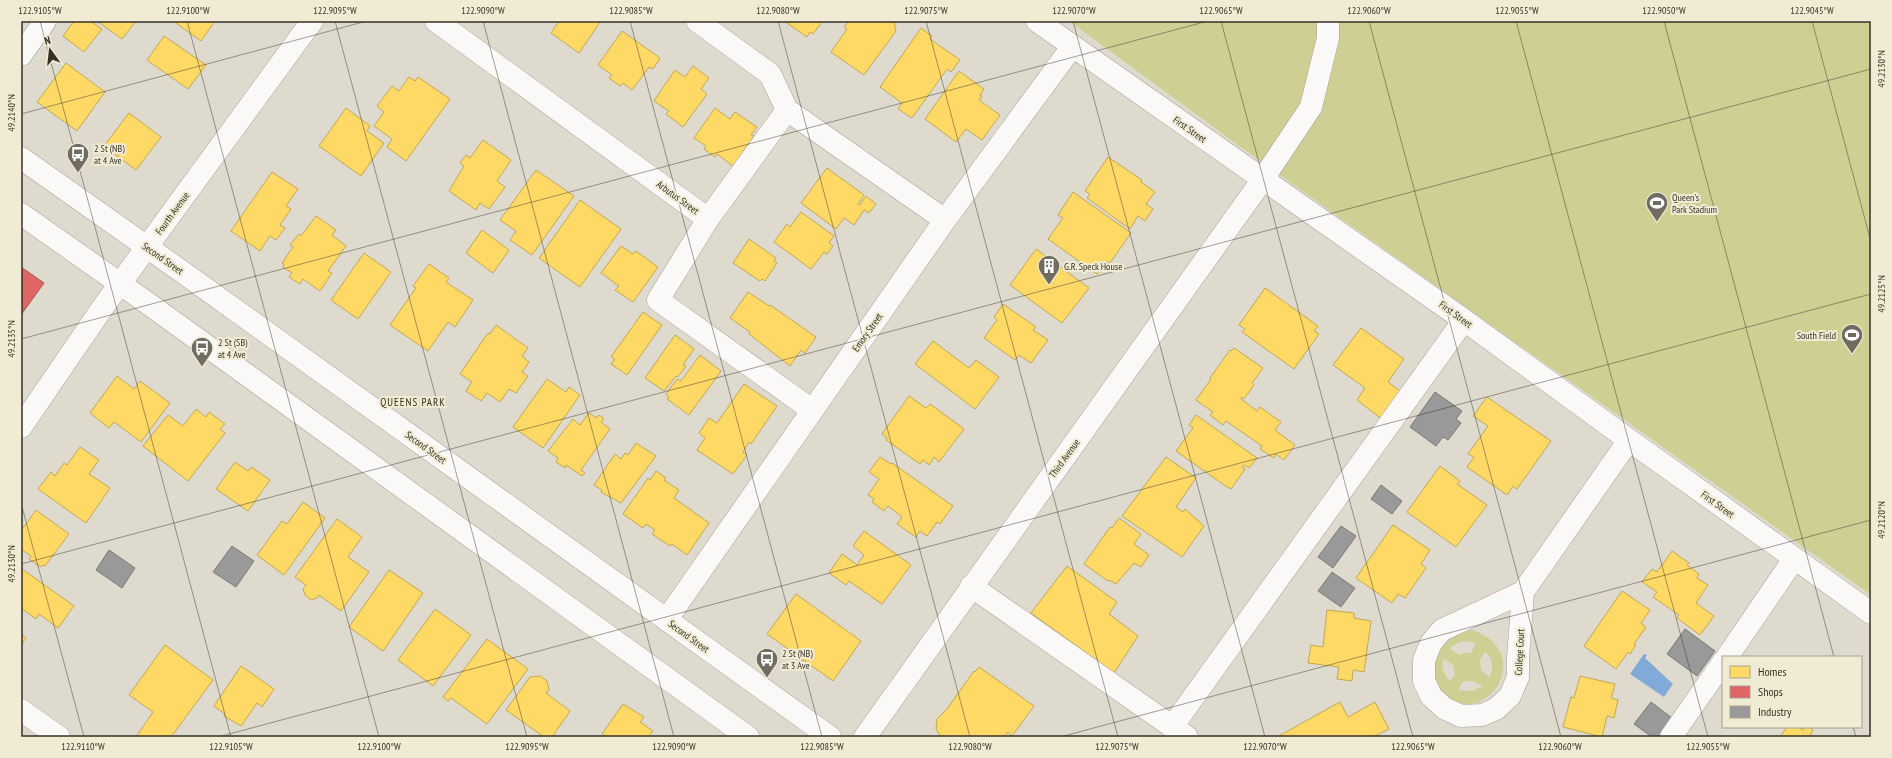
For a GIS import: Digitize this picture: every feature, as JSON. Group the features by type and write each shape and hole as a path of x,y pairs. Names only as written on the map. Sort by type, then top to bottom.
{"street":[{"path":"21,55 45,21"},
{"name":"Fourth Avenue","path":"21,427 120,284 312,21"},
{"name":"Arbutus Street","path":"436,21 708,219 658,300 812,410"},
{"path":"697,21 770,74 787,110 945,220"},
{"name":"First Street","path":"1037,21 1072,47 1464,320 1871,613"},
{"name":"Third Avenue","path":"865,737 971,586 1263,179 1311,108 1331,26"},
{"name":"Emory Street","path":"666,619 945,220 1072,47"},
{"path":"708,219 787,110"},
{"name":"Second Street","path":"21,158 830,737"},
{"path":"21,214 748,737"},
{"path":"971,586 1179,732 1464,320"},
{"name":"College Court","path":"1523,592 1518,677 1510,696 1496,709 1482,716 1461,716 1444,708 1431,696 1424,681 1424,660 1431,642 1442,630 1523,592 1629,440"},
{"path":"1728,656 1794,559"},
{"path":"1672,737 1722,663"},
{"path":"21,710 58,737"}],"green space":[{"name":"Queen's Park Stadium","path":"1069,21 1871,21 1871,595 1242,148"},
{"path":"1472,630 1491,640 1501,654 1503,669 1499,683 1490,695 1477,703 1461,704 1445,696 1431,675 1440,642 1460,631","holes":["1462,641 1476,643 1471,653 1459,655 1450,649 1452,646","1485,652 1490,657 1492,667 1489,677 1481,670 1480,660","1444,659 1453,665 1455,675 1450,681 1446,676 1443,665","1463,681 1473,681 1483,686 1472,691 1458,690"]}],"water":[{"path":"1644,654 1647,655 1645,658 1673,684 1664,697 1630,674"}],"building: Homes":[{"path":"74,21 90,21 102,29 84,52 63,36"},
{"path":"97,21 136,21 122,39"},
{"path":"173,21 215,21 201,41"},
{"path":"559,21 601,21 579,53 551,33"},
{"path":"784,21 823,21 813,34 810,32 807,37"},
{"path":"849,21 894,22 896,31 864,75 831,52 847,29 844,27"},
{"path":"921,28 932,36 930,39 960,60 951,72 947,69 912,118 898,109 902,103 880,87"},
{"path":"622,31 660,58 653,69 649,67 632,90 623,83 620,86 609,78 612,75 598,65"},
{"path":"164,36 206,65 188,89 147,60"},
{"path":"66,63 105,92 77,131 37,102"},
{"path":"693,66 709,78 701,89 707,94 683,127 666,114 669,111 654,101 675,70 685,77"},
{"path":"959,71 984,89 979,100 1000,115 982,140 966,129 956,142 925,119"},
{"path":"409,77 415,81 418,77 450,99 406,161 387,147 392,139 374,126 384,112 377,106 392,86 399,91"},
{"path":"346,108 370,126 367,131 384,143 361,176 319,146"},
{"path":"715,108 730,119 735,112 757,127 751,135 754,136 733,166 717,154 715,157 704,149 706,146 694,138"},
{"path":"129,113 161,137 136,170 104,146"},
{"path":"483,140 511,160 497,181 505,187 489,209 480,203 476,210 449,191 464,166 460,163 466,155 470,158"},
{"path":"1108,157 1142,180 1141,182 1155,192 1146,204 1153,209 1145,221 1138,216 1130,229 1087,198 1090,194 1085,191"},
{"path":"827,168 864,195 858,204 860,205 866,196 876,204 869,213 864,210 854,225 844,218 836,229 801,203"},
{"path":"536,170 574,196 532,255 510,240 516,231 500,220"},
{"path":"272,172 298,189 286,206 291,209 280,225 285,228 276,240 270,236 260,251 231,231"},
{"path":"1073,192 1131,233 1110,263 1106,261 1097,274 1048,239 1063,218 1058,215"},
{"path":"580,200 621,229 580,287 539,258"},
{"path":"801,212 834,236 829,243 833,246 827,254 824,252 811,269 774,242 787,224 790,227"},
{"path":"316,216 336,230 332,235 346,246 328,271 332,273 320,291 303,279 300,284 289,277 292,273 283,267 284,264 282,263 293,247 290,245 299,234 301,236"},
{"path":"482,230 509,250 493,273 466,253"},
{"path":"749,239 776,258 774,261 777,263 765,281 762,279 760,281 733,263"},
{"path":"621,246 633,254 636,251 658,267 633,302 615,290 619,286 601,273"},
{"name":"G.R. Speck House","path":"1036,249 1089,288 1062,323 1010,285"},
{"path":"364,253 391,272 358,319 331,300"},
{"path":"429,264 449,278 446,282 473,300 455,327 448,322 428,351 390,325 416,288 413,286"},
{"path":"1265,288 1318,326 1314,331 1319,334 1294,369 1242,332 1245,329 1239,325"},
{"path":"748,292 769,306 770,305 816,337 805,353 801,350 790,366 749,334 750,332 730,318"},
{"path":"1003,304 1036,327 1033,330 1048,340 1031,363 1019,355 1015,360 984,338 997,320 994,317"},
{"path":"643,312 662,325 627,375 611,364 615,359 611,357"},
{"path":"496,325 528,348 522,356 529,362 522,372 528,376 516,393 509,389 500,402 487,393 481,401 466,391 472,382 460,374 488,333 490,334"},
{"path":"1361,328 1404,359 1388,382 1403,393 1383,420 1357,400 1365,388 1333,365"},
{"path":"675,335 694,349 683,365 686,366 678,377 676,376 664,391 645,378"},
{"path":"933,341 969,368 976,360 999,377 975,409 915,364"},
{"path":"1234,348 1263,368 1252,383 1254,385 1244,399 1242,397 1241,399 1257,411 1260,407 1281,422 1275,430 1295,445 1284,460 1276,454 1274,458 1260,449 1262,446 1226,421 1223,425 1210,415 1213,412 1196,400 1230,350 1231,351"},
{"path":"700,355 721,371 689,415 667,399 669,397 666,394 677,379 681,381"},
{"path":"117,376 134,389 140,381 170,403 141,442 114,422 109,428 90,413"},
{"path":"547,379 566,392 569,387 580,395 543,448 513,427"},
{"path":"744,384 777,406 751,444 749,442 743,452 747,455 733,474 697,450 705,438 699,433 709,418 717,423"},
{"path":"909,396 926,408 930,404 964,429 939,462 934,457 929,465 923,460 920,464 886,440 887,438 882,434"},
{"path":"1487,397 1551,441 1517,489 1513,486 1507,495 1467,467 1474,457 1468,454 1488,426 1473,416"},
{"path":"196,409 206,417 209,412 225,424 220,429 225,433 188,481 143,446 168,415 183,426"},
{"path":"589,413 596,418 599,415 604,419 601,422 610,429 581,470 585,473 582,476 566,465 565,468 556,462 558,458 548,451 573,419 580,425"},
{"path":"1196,415 1257,458 1249,468 1244,465 1242,467 1245,469 1231,489 1176,451 1193,428 1189,425"},
{"path":"636,443 656,456 621,503 601,492 602,490 594,485 615,454 621,459 625,453 628,455"},
{"path":"80,447 99,460 89,474 110,488 86,523 38,489 51,472 55,476 64,463 67,465"},
{"path":"880,457 891,464 892,463 953,506 940,524 937,522 927,536 920,531 916,537 897,524 902,517 888,506 884,511 872,502 874,499 868,495 879,479 869,472"},
{"path":"1166,457 1196,478 1176,507 1183,512 1185,509 1204,526 1182,557 1122,516"},
{"path":"235,462 248,471 251,467 270,480 248,511 216,489"},
{"path":"1440,466 1460,481 1457,484 1487,505 1456,547 1407,512"},
{"path":"656,471 666,478 664,480 679,490 674,498 709,523 687,555 672,544 670,546 652,534 655,530 646,524 643,528 623,514 648,478 650,480"},
{"path":"303,502 325,518 284,575 257,555 282,521 287,524"},
{"path":"36,510 69,534 45,566 43,565 41,567 29,559 31,556 21,549 21,531"},
{"path":"1119,518 1141,534 1134,544 1149,555 1141,567 1134,563 1116,584 1109,580 1108,581 1084,564 1110,527 1112,528"},
{"path":"337,519 362,537 348,557 369,572 341,611 319,595 317,598 311,600 305,595 303,589 306,585 295,577"},
{"path":"1393,525 1430,550 1421,564 1426,568 1405,598 1398,594 1392,603 1356,578"},
{"path":"864,531 911,565 882,604 849,581 846,585 829,573 842,554 857,565 864,555 853,546"},
{"path":"1672,551 1689,563 1687,565 1699,574 1697,578 1708,585 1696,603 1714,616 1700,635 1677,618 1679,615 1653,597 1657,592 1642,582 1652,569 1657,572"},
{"path":"1067,566 1117,602 1109,614 1138,636 1114,673 1031,613"},
{"path":"22,569 74,606 58,628 39,614 36,619 21,608"},
{"path":"389,570 423,593 383,651 349,627"},
{"path":"1622,591 1650,610 1641,623 1646,627 1634,644 1636,645 1630,654 1628,652 1616,669 1584,646"},
{"path":"796,594 861,641 833,681 767,634"},
{"path":"435,609 471,635 433,686 398,660"},
{"path":"1327,610 1354,613 1354,618 1371,621 1364,672 1353,670 1352,681 1337,679 1339,667 1308,663 1311,645 1323,647"},
{"path":"21,634 26,638 21,645"},
{"path":"487,639 528,669 487,724 451,698 448,701 443,697"},
{"path":"165,645 213,680 171,737 136,737 153,712 129,695"},
{"path":"241,666 274,689 262,707 257,703 241,726 224,716 225,714 214,706"},
{"path":"979,667 1034,706 1012,736 1008,732 1004,737 941,737 936,729 937,719 947,709 974,671 975,672"},
{"path":"540,676 547,681 549,690 546,693 570,711 552,737 544,737 506,710 530,677"},
{"path":"1580,676 1615,684 1611,698 1618,700 1614,718 1607,716 1602,737 1563,727 1571,697 1574,698"},
{"path":"1340,702 1348,717 1375,702 1389,729 1373,737 1277,737"},
{"path":"623,704 644,717 640,722 653,731 648,737 606,737 602,734"},
{"path":"1786,728 1800,728 1803,730 1804,728 1810,728 1813,730 1810,735 1813,737 1780,737"}],"building: Shops":[{"path":"21,267 44,283 21,315"}],"building: Industry":[{"path":"1435,392 1462,411 1456,419 1461,423 1448,440 1443,437 1436,446 1410,427"},
{"path":"1381,485 1402,501 1392,514 1371,499"},
{"path":"1341,526 1356,536 1333,568 1318,557"},
{"path":"232,546 254,561 236,587 213,572"},
{"path":"109,550 135,568 122,588 96,570"},
{"path":"1332,572 1355,588 1341,607 1318,591"},
{"path":"1685,629 1715,651 1697,676 1667,654"},
{"path":"1651,702 1672,718 1658,737 1652,737 1634,724"}],"place":[{"name":"2 St (NB) at 4 Ave","path":"78,174"},
{"name":"Queen's Park Stadium","path":"1657,222"},
{"name":"G.R. Speck House","path":"1049,286"},
{"name":"South Field","path":"1852,354"},
{"name":"2 St (SB) at 4 Ave","path":"202,368"},
{"name":"2 St (NB) at 3 Ave","path":"767,678"}],"district":[{"name":"QUEENS PARK","path":"413,402"}]}
